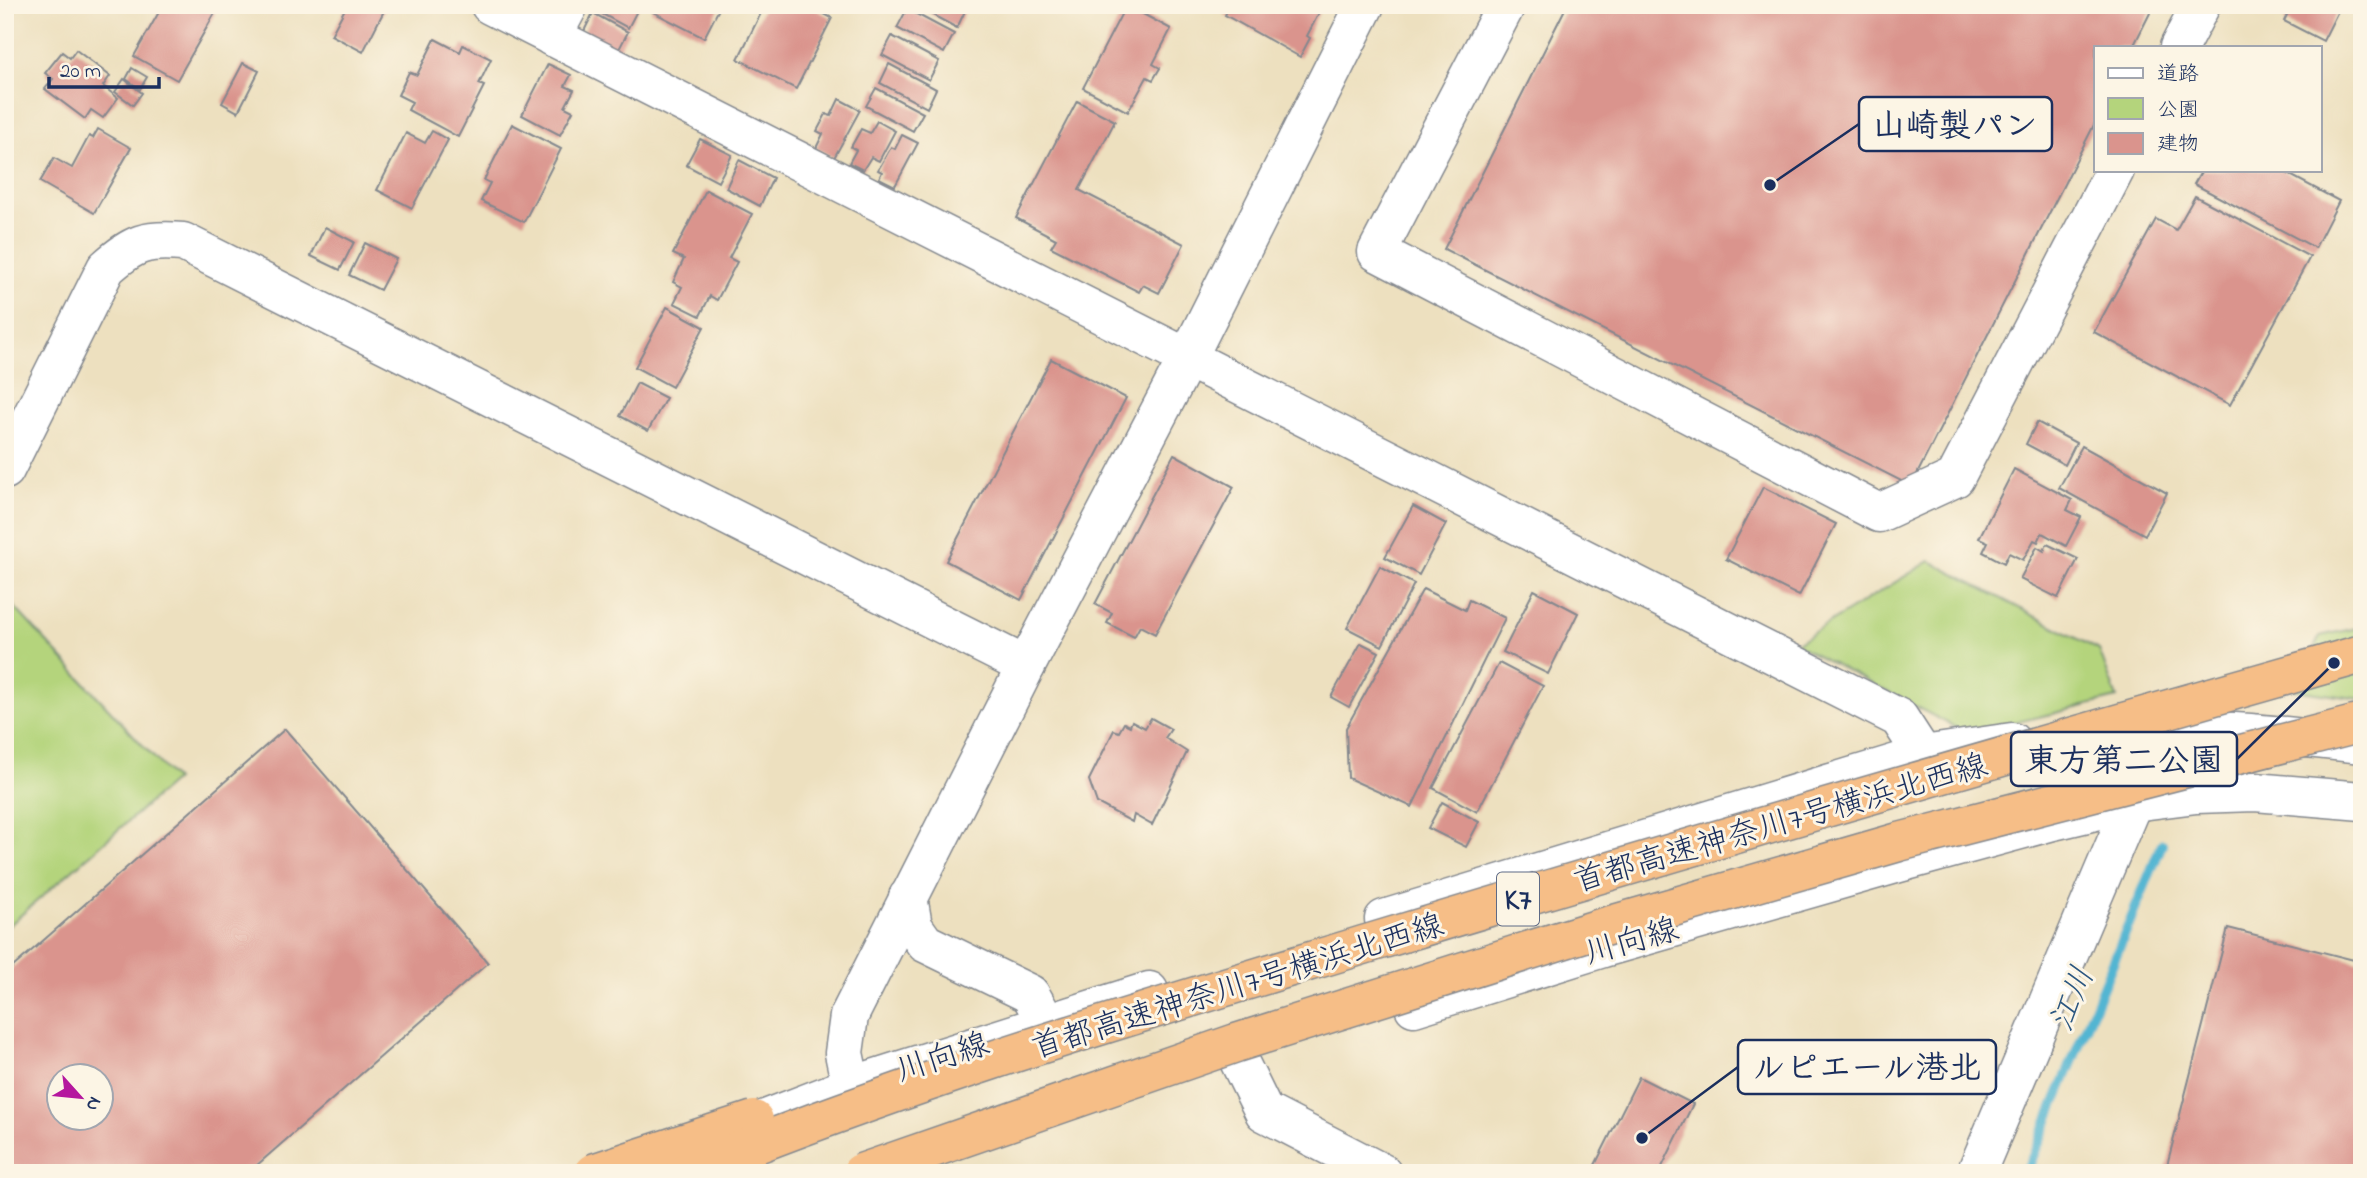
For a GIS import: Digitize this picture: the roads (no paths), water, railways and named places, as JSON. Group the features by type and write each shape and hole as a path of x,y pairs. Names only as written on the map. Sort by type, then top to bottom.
{"highway":[{"name":"首都高速神奈川7号横浜北西線","path":"684,1173 918,1086 1153,1009 1867,795 2362,654"},
{"name":"首都高速神奈川7号横浜北西線","path":"861,1173 1236,1043 1597,929 1899,842 2362,723"},
{"path":"593,1173 1030,1033 1153,1009"}],"street":[{"path":"490,5 560,21 1187,359 1899,718 1923,755"},
{"path":"851,1086 844,1053 849,1016 1026,666 1187,359 1365,5"},
{"path":"1506,5 1377,252 1879,513 1955,478 2114,172"},
{"path":"2180,46 2201,5"},
{"path":"8,459 106,268 130,247 158,240 183,242 1026,666"},
{"name":"川向線","path":"629,1173 851,1086 1046,1022 1923,755 2032,739 2166,729 2286,736 2362,744"},
{"name":"川向線","path":"917,1173 1239,1061 1603,948 2040,824 2133,802 2196,794 2255,792 2362,801"},
{"path":"1976,1173 2133,802"},
{"path":"908,897 913,926 925,943 1030,994 1046,1022"},
{"path":"1239,1061 1264,1112 1382,1173"}],"waterway":[{"name":"江川","path":"2026,1173 2162,844"}],"place":[{"name":"山崎製パン","path":"1770,185"},
{"name":"東方第二公園","path":"2334,663"},
{"name":"ルピエール港北","path":"1642,1138"}]}
